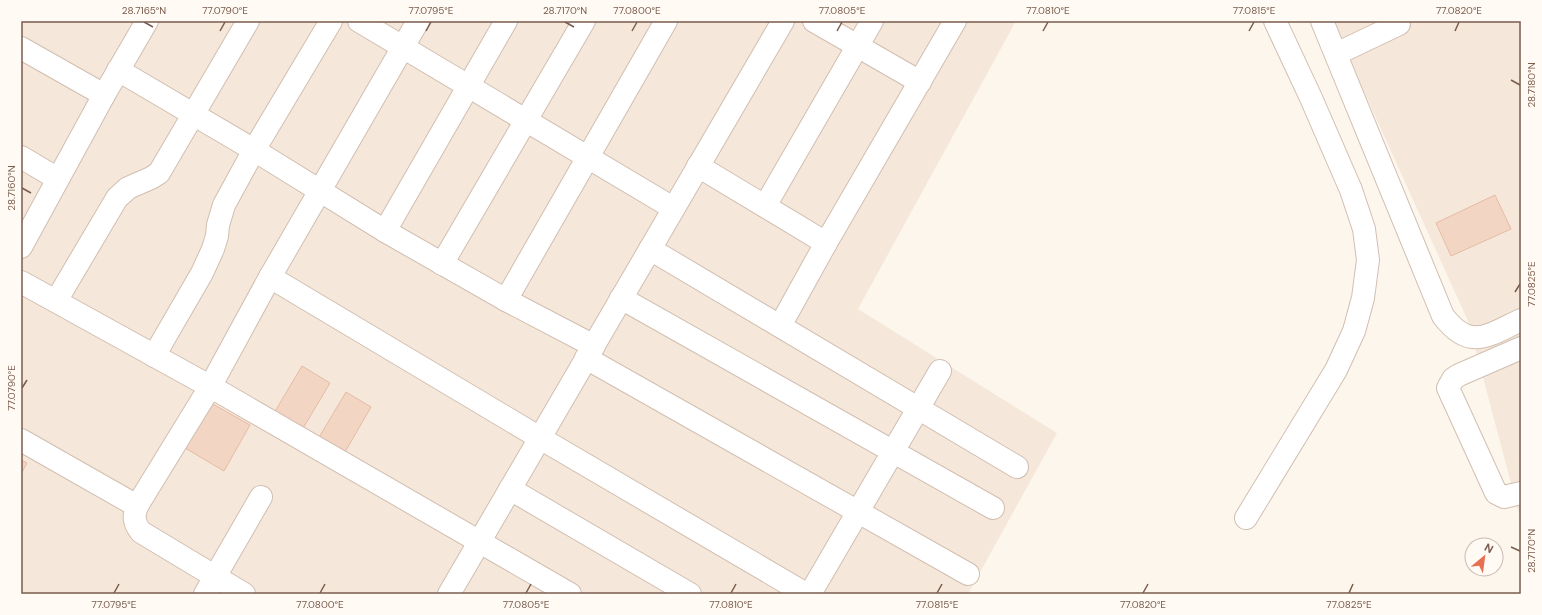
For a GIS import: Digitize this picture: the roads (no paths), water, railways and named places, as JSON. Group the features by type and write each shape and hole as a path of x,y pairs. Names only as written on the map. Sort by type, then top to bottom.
{"street":[{"path":"56,301 117,198 128,188 159,173 248,21"},
{"path":"154,356 205,267 217,236 218,225 224,205 254,150 331,21"},
{"path":"358,21 673,208"},
{"path":"244,594 210,586 141,532 135,524 134,515 137,506 210,387 270,276 321,191 418,21"},
{"path":"384,231 506,21"},
{"path":"442,264 584,21"},
{"path":"506,300 666,21"},
{"path":"449,594 783,21"},
{"path":"814,21 920,82"},
{"path":"765,206 872,21"},
{"path":"780,326 826,243 955,21"},
{"path":"1246,518 1339,363 1354,331 1363,298 1368,260 1364,229 1351,190 1311,98 1275,21"},
{"path":"1322,21 1443,316 1451,326 1464,336 1477,338 1495,332 1521,320"},
{"path":"21,247 144,22"},
{"path":"1336,54 1399,24"},
{"path":"21,48 104,95"},
{"path":"118,70 254,150 384,231 506,300 590,352 858,512 968,574"},
{"path":"21,157 58,179"},
{"path":"698,166 826,243"},
{"path":"650,249 1017,467"},
{"path":"270,276 540,438 806,594"},
{"path":"21,282 210,387 570,594"},
{"path":"621,298 993,508"},
{"path":"1521,348 1458,375 1453,379 1448,388 1496,493 1504,497 1521,493"},
{"path":"810,594 940,371"},
{"path":"21,440 137,506"},
{"path":"510,489 690,594"},
{"path":"210,586 261,497"}]}
